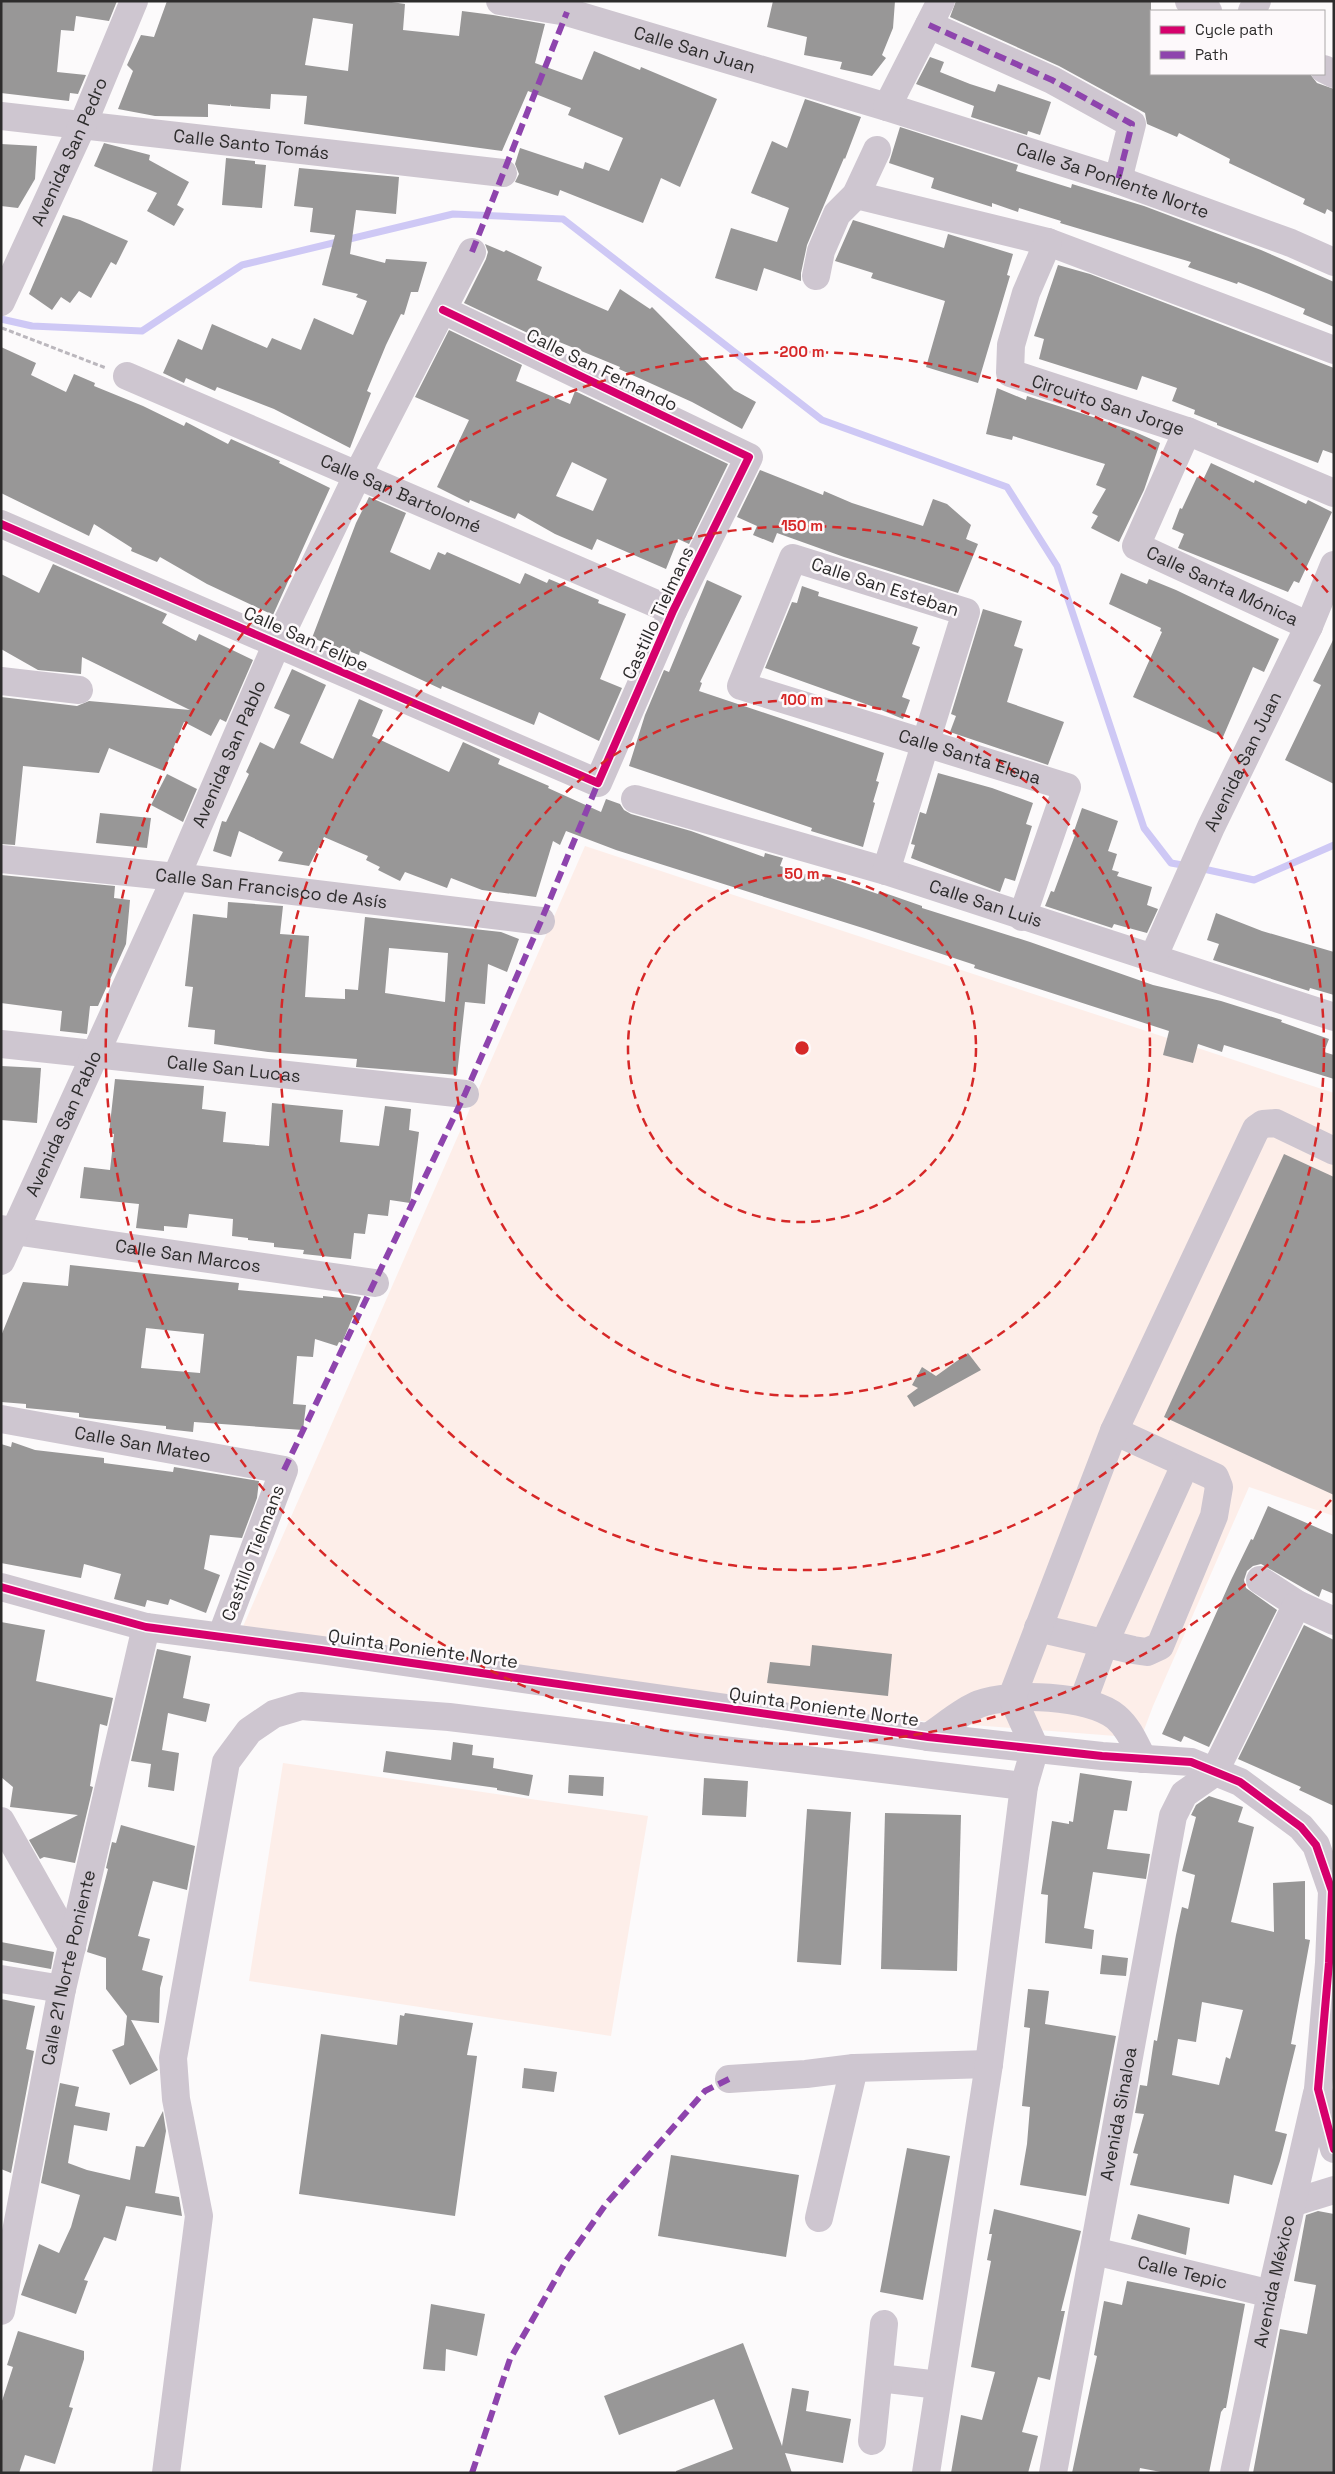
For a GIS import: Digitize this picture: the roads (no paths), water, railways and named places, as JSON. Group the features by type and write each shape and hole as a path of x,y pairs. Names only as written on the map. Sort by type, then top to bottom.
{"street":[{"name":"Avenida San Pedro","path":"5,295 83,124 134,1"},
{"name":"Calle San Juan","path":"500,1 569,6 887,107"},
{"path":"887,107 941,1"},
{"path":"1189,1 1206,10"},
{"path":"929,25 1052,80 1132,124 1118,180"},
{"name":"Calle 3a Poniente Norte","path":"887,107 1118,180 1291,243 1334,262"},
{"name":"Calle Santo Tomás","path":"1,116 502,173"},
{"path":"816,276 821,252 837,214 856,196 877,150"},
{"path":"856,196 1048,242 1334,350"},
{"name":"Circuito San Jorge","path":"1048,242 1026,293 1011,345 1010,373 1187,432 1334,493"},
{"name":"Avenida San Pablo","path":"1,1261 8,1230 94,1054 176,877 277,643 357,476 472,252"},
{"name":"Calle San Fernando","path":"443,310 749,457"},
{"name":"Calle San Bartolomé","path":"127,376 673,610"},
{"name":"Calle Santa Mónica","path":"1187,432 1136,546 1309,626"},
{"name":"Castillo Tielmans","path":"598,783 673,610 749,457"},
{"name":"Calle San Felipe","path":"1,524 598,783"},
{"name":"Calle San Esteban","path":"741,686 793,558 966,612 886,871"},
{"name":"Avenida San Juan","path":"1153,958 1211,827 1309,626 1334,565"},
{"path":"1,681 79,690"},
{"name":"Calle Santa Elena","path":"741,686 1067,787 1022,917"},
{"name":"Calle San Luis","path":"635,799 886,871 1022,917 1334,1017"},
{"name":"Calle San Francisco de Asís","path":"1,859 176,877 541,921"},
{"name":"Calle San Lucas","path":"1,1044 465,1094"},
{"path":"926,2473 989,2064 1024,1786 1035,1748 1012,1697 1114,1431 1256,1129 1263,1124 1276,1123 1334,1151"},
{"name":"Calle San Marcos","path":"8,1230 375,1283"},
{"name":"Calle San Mateo","path":"1,1419 284,1470"},
{"path":"1038,1628 1147,1652 1160,1646 1214,1516 1219,1487 1215,1477 1114,1431"},
{"path":"1083,1701 1104,1644 1185,1464"},
{"name":"Castillo Tielmans","path":"221,1637 284,1470"},
{"path":"1260,1580 1297,1604 1334,1622"},
{"name":"Quinta Poniente Norte","path":"1,1587 146,1627 928,1738 1191,1762 1240,1782 1301,1827 1325,1840 1332,1891 1329,1963 1318,2089 1334,2149"},
{"path":"1214,1773 1297,1604"},
{"name":"Calle 21 Norte Poniente","path":"1,2311 62,1989 146,1627"},
{"path":"928,1738 978,1704 1012,1697 1083,1701 1116,1717 1126,1728 1143,1758"},
{"path":"166,2473 199,2216 176,2099 173,2058 226,1762 249,1731 274,1714 302,1706 449,1717 1024,1786"},
{"name":"Avenida Sinaloa","path":"1053,2473 1173,1816 1184,1794 1214,1773"},
{"path":"1,1821 72,1947"},
{"path":"1,1978 62,1989"},
{"path":"729,2079 806,2074 854,2068 989,2064"},
{"path":"819,2218 854,2068"},
{"name":"Avenida México","path":"1234,2473 1271,2294 1318,2089"},
{"path":"1292,2203 1334,2190"},
{"name":"Calle Tepic","path":"1094,2251 1271,2294"},
{"path":"872,2441 884,2324"},
{"path":"879,2378 939,2385"}],"waterway":[{"path":"1,319 32,326 142,331 242,265 453,214 563,219 822,420 1007,487 1057,566 1144,828 1171,863 1188,866"},
{"path":"1199,868 1254,880 1334,845"}]}
